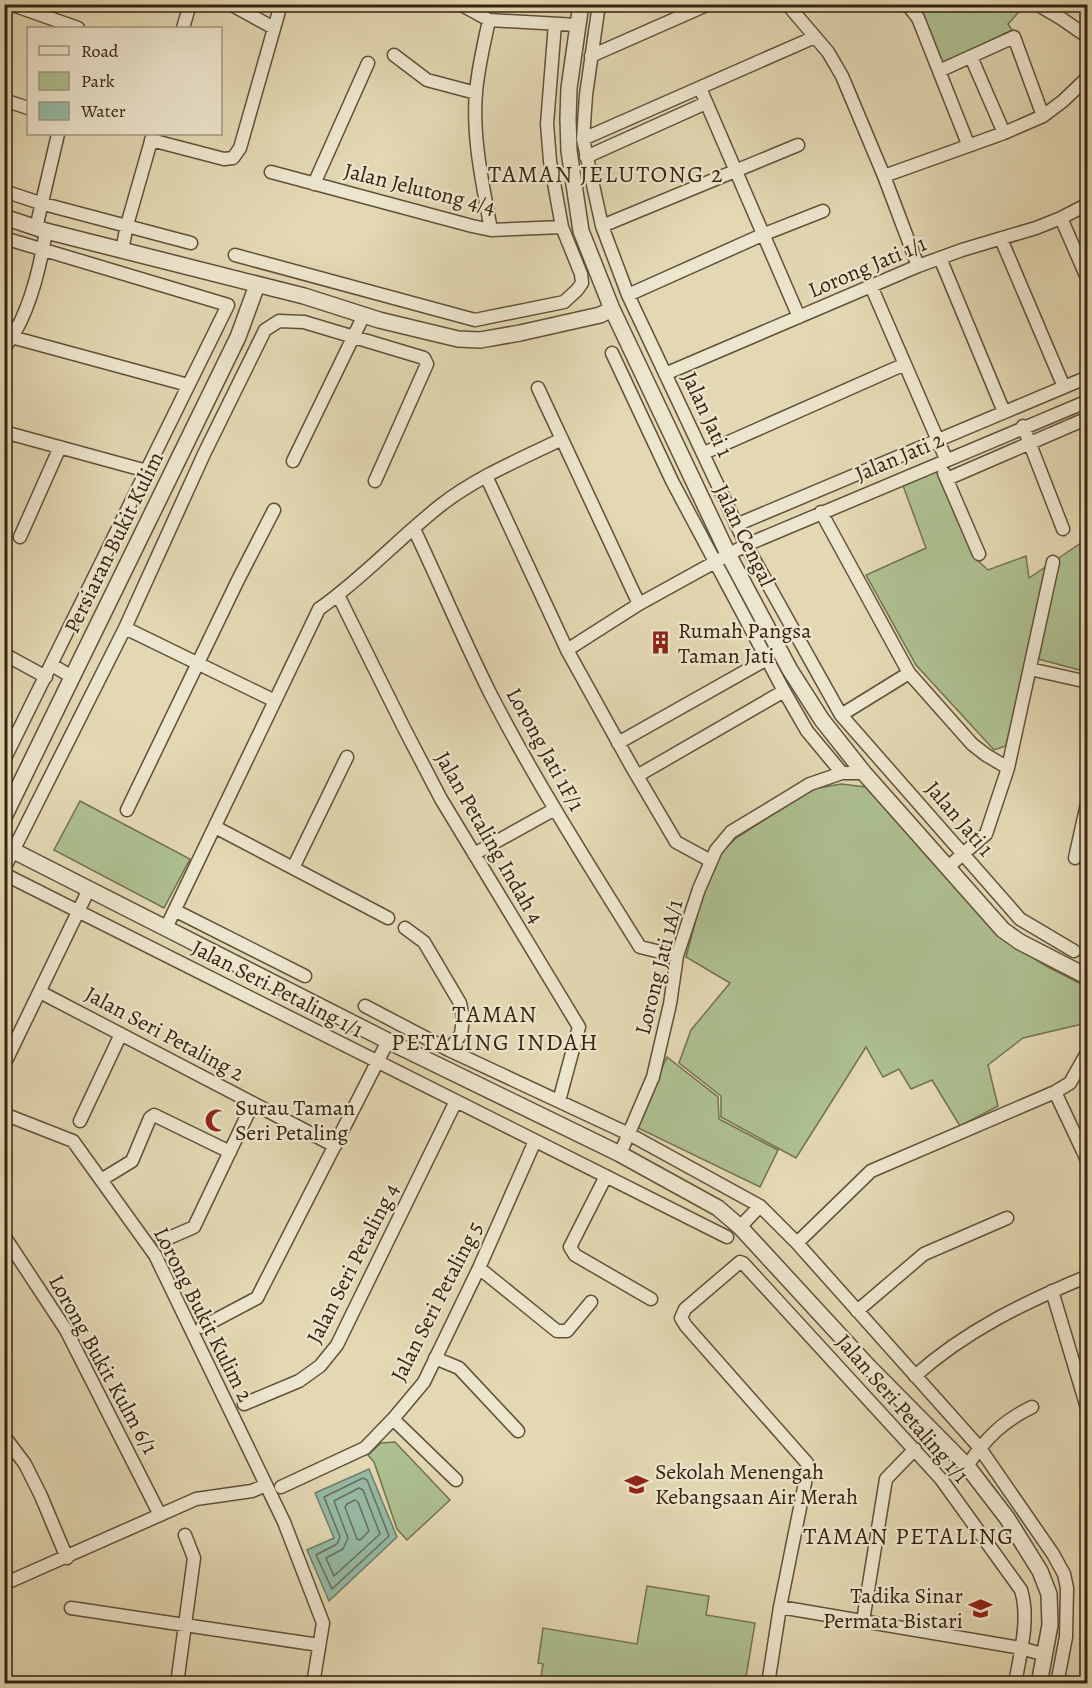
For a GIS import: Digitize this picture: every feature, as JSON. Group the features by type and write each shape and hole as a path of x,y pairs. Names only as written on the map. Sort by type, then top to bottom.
{"street":[{"path":"10,4 75,27"},
{"path":"183,27 190,4"},
{"path":"230,4 274,28"},
{"path":"122,250 126,225 152,137 224,159 233,158 240,148 281,4"},
{"path":"460,4 489,20 577,25"},
{"name":"Jalan Cengal","path":"581,4 569,88 568,119 569,151 581,231 612,309 721,558 822,720 864,773 1003,930 1020,942 1088,977"},
{"name":"Jalan Jati 1","path":"599,4 586,95 585,147 602,226 628,295 736,525 841,715 1020,919 1074,951"},
{"path":"591,56 709,4"},
{"path":"787,4 828,52 842,76 884,176 918,266"},
{"path":"907,4 918,18 968,144"},
{"path":"1037,4 1088,37"},
{"path":"489,20 476,93 476,129 491,230"},
{"path":"235,255 475,320 564,302 582,283 581,274 562,226 550,161 547,124 555,24"},
{"path":"585,147 700,88 815,37"},
{"path":"939,71 1014,37 1043,116"},
{"path":"394,55 427,80 476,93"},
{"path":"971,57 1004,133"},
{"path":"314,184 368,63"},
{"path":"884,176 1004,133 1043,116 1088,76"},
{"path":"700,88 799,317"},
{"path":"4,100 27,108"},
{"path":"569,151 706,103"},
{"path":"58,135 40,203 43,251 34,284 7,340 188,386"},
{"path":"602,226 798,145"},
{"name":"Jalan Jelutong 4/4","path":"271,172 491,230 562,226"},
{"path":"4,191 40,203 191,243"},
{"name":"Lorong Jati 1/1","path":"665,374 918,266 1061,218 1088,204"},
{"path":"628,295 762,235 823,211"},
{"path":"4,217 41,230 304,296 439,336 480,340 600,315 612,309"},
{"path":"1061,218 1088,280"},
{"path":"4,238 228,305 4,760"},
{"path":"1001,239 1064,387"},
{"path":"940,258 1004,412"},
{"path":"304,296 310,275"},
{"name":"Persiaran Bukit Kulim","path":"4,817 238,337 257,285"},
{"path":"871,286 937,440 947,479 979,554"},
{"path":"293,461 364,315"},
{"path":"4,869 9,849 125,628 204,454 265,330 279,321 304,322 424,358 427,364 375,481"},
{"path":"612,354 672,481 721,558 784,692 807,731 842,773"},
{"path":"704,453 905,364"},
{"path":"736,525 1088,377"},
{"path":"538,388 639,604"},
{"name":"Jalan Jati 2","path":"721,558 746,544 1023,426 1088,401"},
{"path":"947,479 1088,418"},
{"path":"1023,426 1063,529"},
{"path":"4,432 147,471"},
{"path":"166,928 319,609 441,505 486,476 562,439"},
{"path":"20,537 60,447"},
{"path":"486,476 567,650 637,776 676,842 711,861"},
{"path":"127,810 274,510"},
{"path":"821,512 909,673 972,744 1008,768"},
{"name":"Lorong Jati 1F/1","path":"414,529 491,694 555,809 640,947 677,956"},
{"path":"567,650 639,604 721,558"},
{"path":"948,867 986,834 1008,768 1053,562"},
{"name":"Jalan Petaling Indah 4","path":"338,595 441,800 579,1027 559,1101"},
{"path":"125,628 275,701"},
{"path":"4,654 72,677"},
{"path":"618,743 767,659"},
{"path":"1030,669 1088,682"},
{"path":"841,715 909,673"},
{"path":"637,776 784,692"},
{"path":"293,868 347,757"},
{"name":"Lorong Jati 1A/1","path":"620,1154 653,1077 670,1004 677,956 699,889 716,850 731,832 810,784 842,773 864,773"},
{"path":"1075,858 1088,799"},
{"path":"474,854 555,809"},
{"path":"215,827 388,918"},
{"path":"9,849 388,1041 620,1154 718,1208 740,1227 869,1367 967,1466 1006,1518 1040,1571 1049,1594 1051,1611 1040,1683"},
{"name":"Jalan Seri Petaling 1/1","path":"4,874 727,1237"},
{"path":"4,1065 89,889"},
{"path":"176,911 305,976"},
{"path":"405,928 424,942 460,1003 463,1018 462,1034 449,1050"},
{"name":"Jalan Seri Petaling 2","path":"40,992 335,1146"},
{"path":"364,1006 449,1050 629,1134 760,1206 797,1243 979,1447 1053,1554 1064,1574 1067,1588 1066,1637 1057,1683"},
{"path":"80,1121 122,1034"},
{"path":"202,1327 257,1298 388,1041"},
{"path":"797,1243 871,1171 1055,1092 1070,1083 1088,1052"},
{"path":"1055,1092 1088,1162"},
{"name":"Jalan Seri Petaling 4","path":"244,1404 299,1381 320,1366 337,1345 456,1101"},
{"path":"162,1242 194,1227 253,1103"},
{"name":"Lorong Bukit Kulim 2","path":"4,1114 73,1141 155,1255 284,1522 322,1623 313,1683"},
{"path":"101,1180 132,1161 150,1118 154,1115 230,1152"},
{"name":"Jalan Seri Petaling 5","path":"281,1488 366,1448 424,1383 479,1268 535,1141"},
{"path":"606,1176 570,1246 575,1255 651,1299"},
{"path":"740,1227 760,1206"},
{"path":"857,1311 924,1254 1006,1218"},
{"name":"Lorong Bukit Kulm 6/1","path":"4,1236 66,1330 160,1515"},
{"name":"Jalan Seri Petaling 1/1","path":"780,1607 807,1463 681,1318 685,1309 736,1264 743,1263 915,1449 940,1479 1021,1590 1025,1603 1015,1683"},
{"path":"479,1268 557,1331 567,1331 591,1302"},
{"path":"915,1376 937,1356 973,1331 1052,1291 1088,1276"},
{"path":"1052,1291 1085,1391 1088,1411"},
{"path":"435,1358 459,1368 518,1431"},
{"path":"967,1466 979,1447 1007,1421 1032,1407"},
{"path":"393,1419 456,1480"},
{"path":"4,1436 25,1464 41,1496 66,1558"},
{"path":"863,1621 886,1479 915,1449"},
{"path":"4,1584 196,1499 252,1491 266,1485"},
{"path":"177,1683 194,1558 185,1535"},
{"path":"768,1683 780,1607 1045,1654"},
{"path":"70,1608 319,1645"}],"green space":[{"path":"916,5 1025,5 1008,24 1012,30 942,64 921,10"},
{"path":"938,467 976,559 988,570 1026,556 1029,578 1081,543 1087,544 1087,672 1027,656 1006,746 994,750 916,665 866,575 926,548 902,483"},
{"path":"841,784 866,787 999,936 1046,966 1087,987 1087,1023 1023,1038 988,1065 998,1106 960,1126 932,1080 911,1089 899,1069 883,1077 866,1047 796,1158 721,1117 721,1096 679,1063 691,1030 730,983 686,957 703,893 721,853 736,838 813,789"},
{"path":"80,801 190,859 164,908 54,850"},
{"path":"667,1057 718,1097 719,1119 778,1150 760,1187 636,1127"},
{"path":"395,1442 450,1500 407,1540 397,1529 374,1462 368,1455 381,1443"},
{"path":"647,1586 709,1596 706,1615 755,1623 745,1683 540,1683 543,1664 538,1663 543,1628 637,1644"}],"water":[{"path":"369,1469 397,1537 329,1601 307,1550 334,1538 315,1493"}],"place":[{"name":"Rumah Pangsa Taman Jati","path":"660,643"},
{"name":"Surau Taman Seri Petaling","path":"217,1120"},
{"name":"Sekolah Menengah Kebangsaan Air Merah","path":"637,1484"},
{"name":"Tadika Sinar Permata Bistari","path":"981,1608"}],"district":[{"name":"TAMAN JELUTONG 2","path":"606,174"},
{"name":"TAMAN PETALING INDAH","path":"495,1028"},
{"name":"TAMAN PETALING","path":"909,1536"}]}
